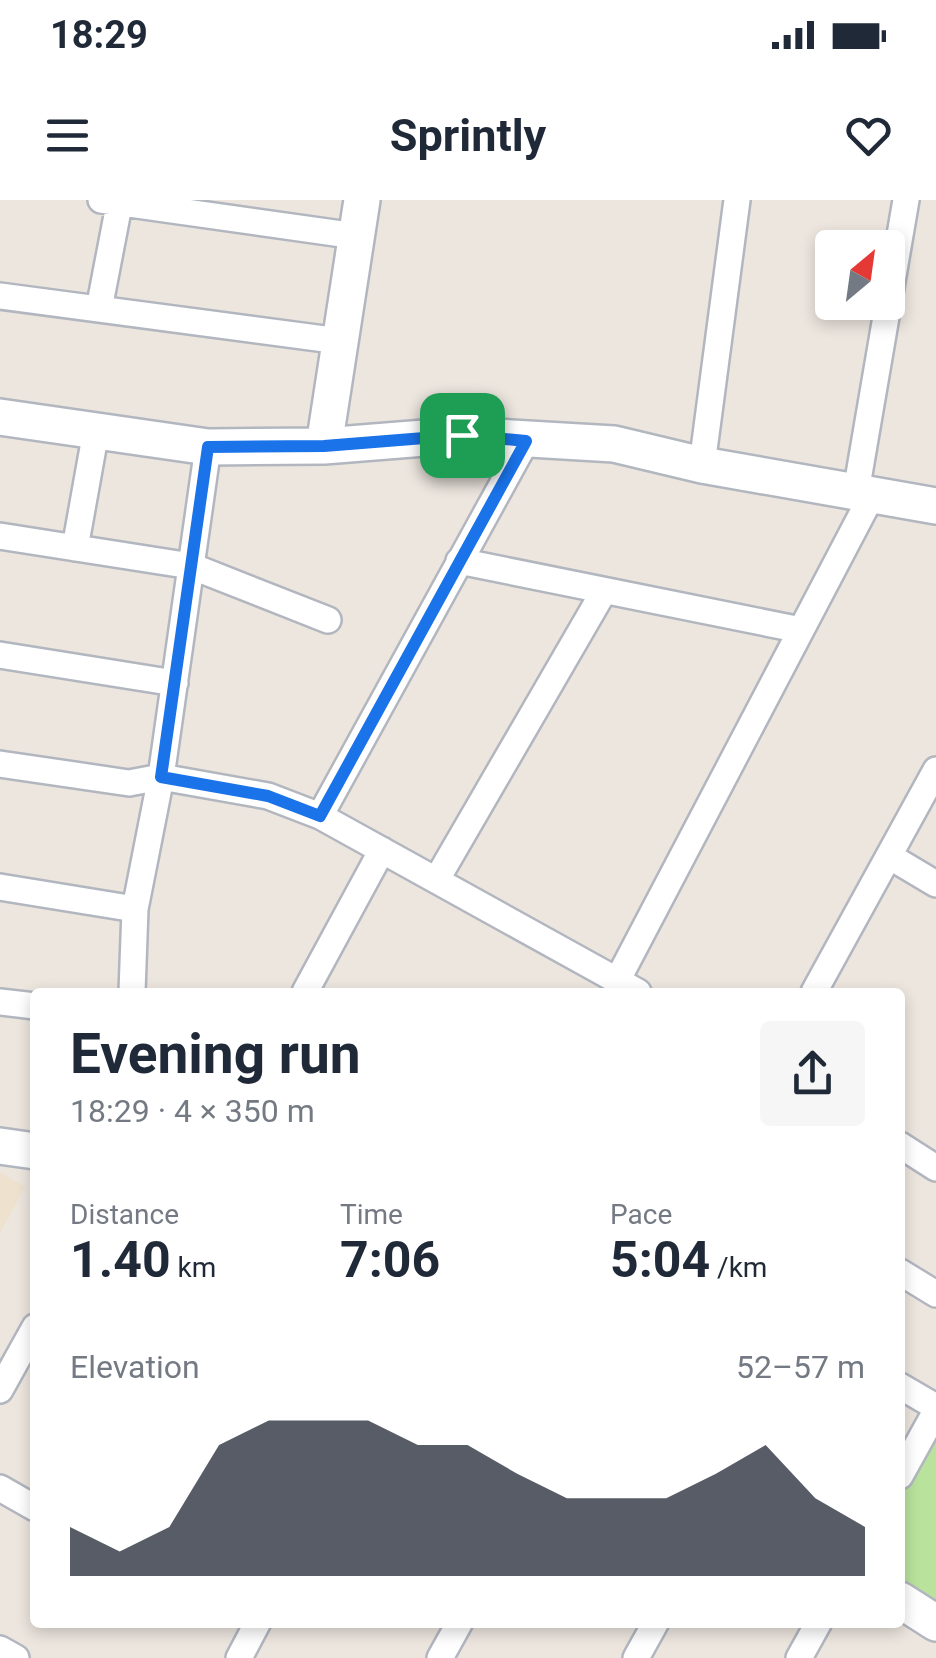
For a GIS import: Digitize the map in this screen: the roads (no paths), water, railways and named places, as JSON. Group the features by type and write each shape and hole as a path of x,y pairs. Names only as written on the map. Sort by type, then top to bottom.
{"street":[{"path":"324,446 362,200"},
{"path":"702,465 738,200"},
{"path":"0,764 129,784 161,777 268,796 320,816 627,987 864,493 906,200"},
{"path":"99,309 114,201 356,236"},
{"path":"0,296 340,341"},
{"path":"0,417 208,447 324,446 462,435 614,444 702,465 936,506"},
{"path":"75,548 96,431"},
{"path":"320,816 526,441"},
{"path":"132,988 135,909 161,777 208,447"},
{"path":"0,536 191,566 328,620"},
{"path":"459,560 801,630"},
{"path":"437,880 604,590"},
{"path":"0,655 174,683"},
{"path":"816,988 936,770"},
{"path":"307,988 382,850"},
{"path":"888,856 936,884"},
{"path":"0,887 135,909"},
{"path":"0,1002 30,1005"},
{"path":"0,1146 30,1151"},
{"path":"905,1149 936,1168"},
{"path":"905,1275 936,1294"},
{"path":"0,1390 30,1337"},
{"path":"905,1389 936,1409 905,1467"},
{"path":"0,1488 30,1505"},
{"path":"905,1603 936,1623"},
{"path":"239,1658 250,1628"},
{"path":"440,1658 457,1628"},
{"path":"636,1658 653,1628"},
{"path":"799,1658 816,1628"},
{"path":"0,1649 16,1658"}]}
